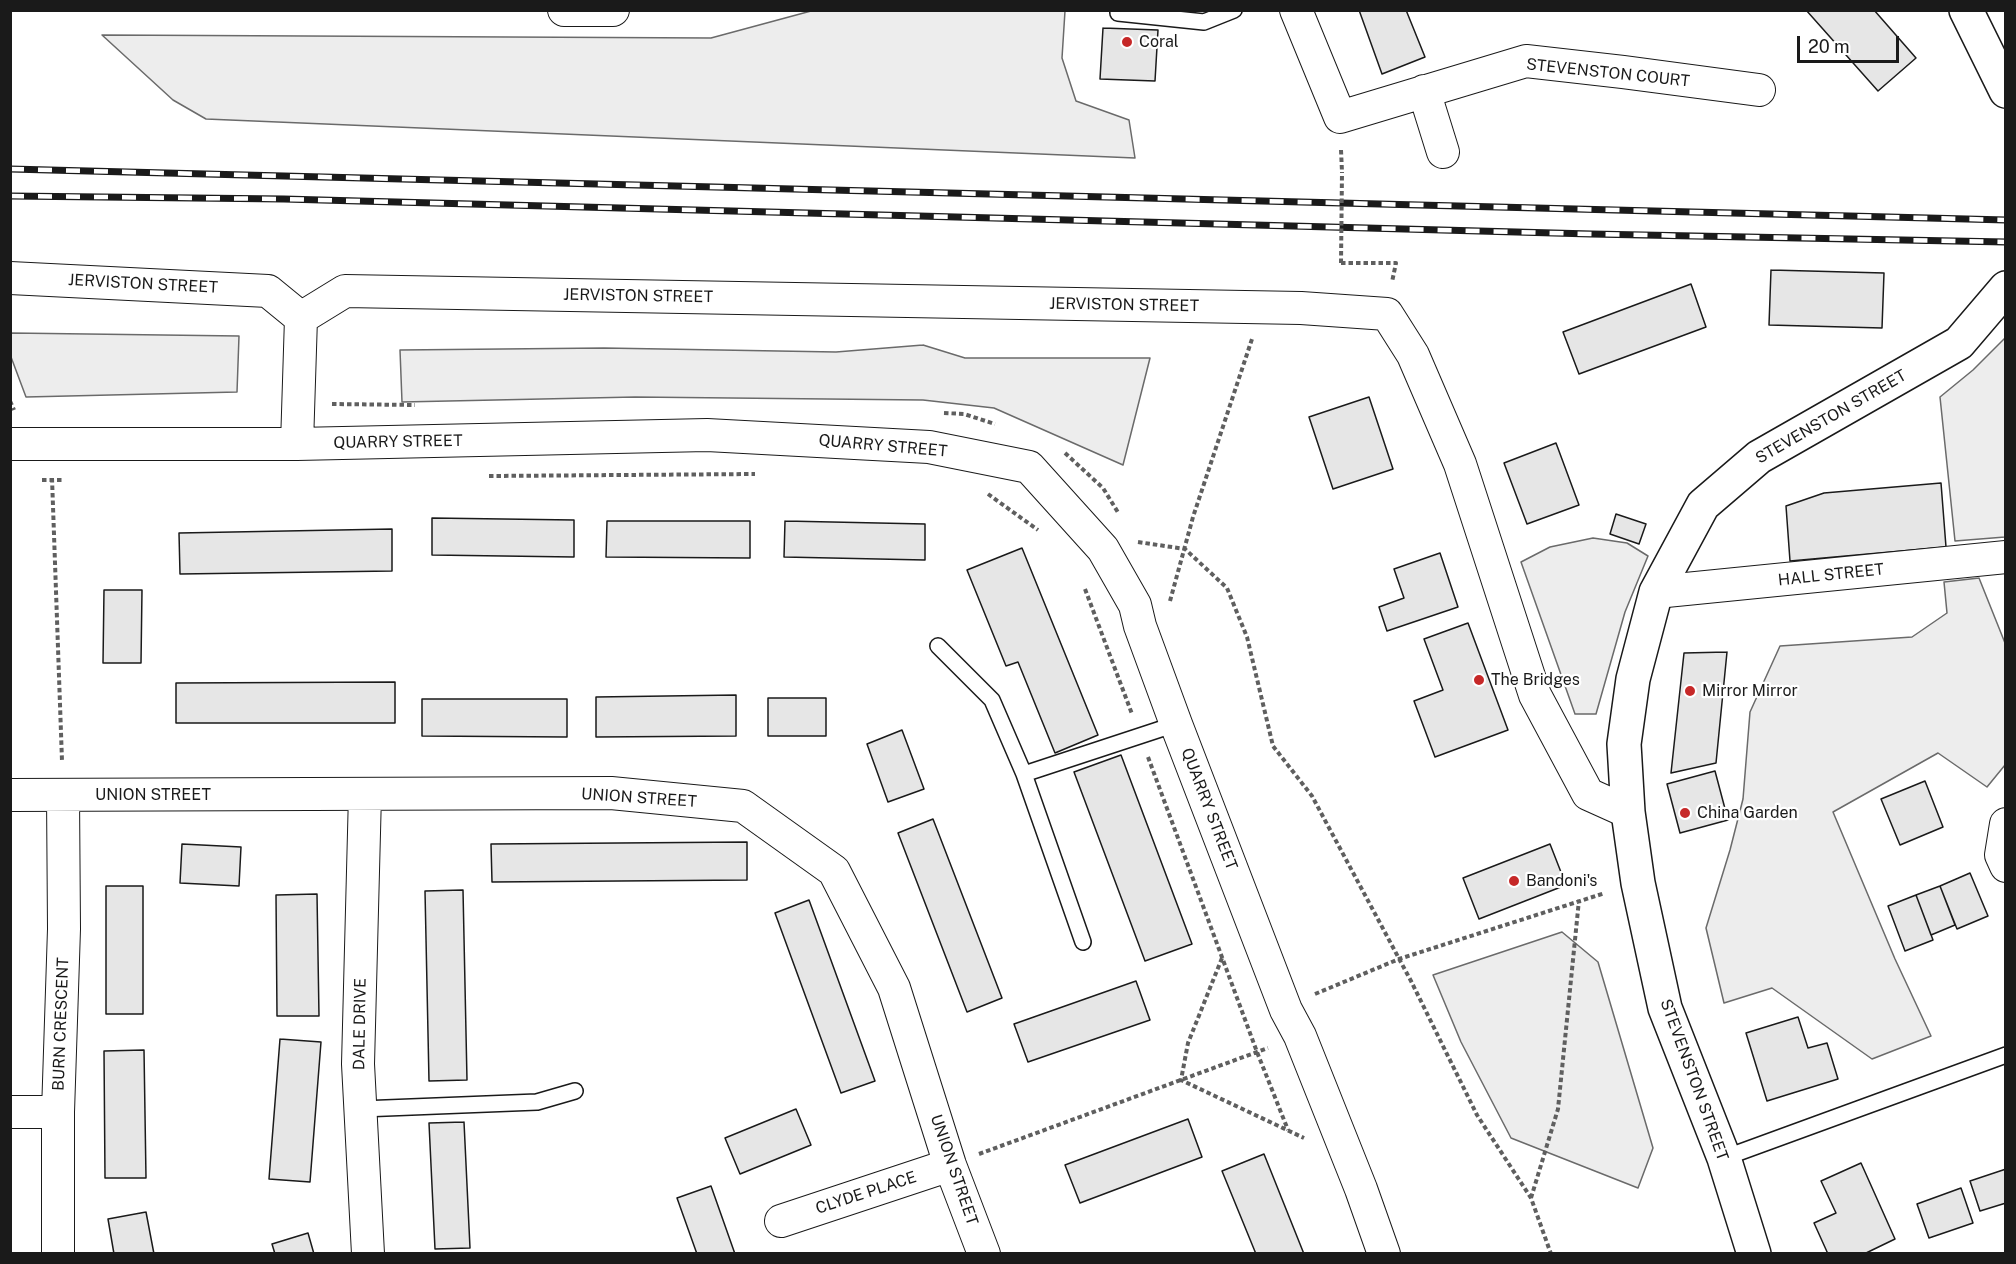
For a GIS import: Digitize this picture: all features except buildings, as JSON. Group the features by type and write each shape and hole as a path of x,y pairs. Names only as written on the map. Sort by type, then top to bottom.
{"main road":[{"path":"1966,10 2006,91"},
{"name":"STEVENSTON STREET","path":"1754,1254 1724,1158 1665,1008 1638,884 1628,812 1624,744 1633,679 1656,592 1703,505 1759,457 1959,343 2006,288"}],"street":[{"path":"564,10 613,10"},
{"name":"STEVENSTON COURT","path":"1296,10 1340,117 1526,61 1759,90"},
{"path":"1424,92 1443,152"},
{"name":"JERVISTON STREET","path":"10,278 268,291 301,318 345,291 1263,308 1387,314 1413,355 1460,464 1535,695 1588,794 1628,812"},
{"path":"297,444 301,318"},
{"name":"QUARRY STREET","path":"10,444 297,444 707,435 929,447 1029,467 1103,549 1136,605 1140,626 1176,724 1384,1254"},
{"name":"HALL STREET","path":"1656,592 2006,557"},
{"name":"UNION STREET","path":"10,795 611,793 743,806 834,871 894,988 950,1165 984,1254"},
{"name":"DALE DRIVE","path":"365,794 358,1064 368,1254"},
{"name":"BURN CRESCENT","path":"58,1254 58,1112 64,929 63,795"},
{"path":"2006,824 2001,855 2006,866"},
{"path":"10,1112 58,1112"},
{"name":"CLYDE PLACE","path":"781,1221 950,1165"}],"lane":[{"path":"1118,14 1204,22 1234,10"},
{"path":"938,646 992,700 1024,774 1083,942"},
{"path":"1024,774 1176,724"},
{"path":"1724,1158 2006,1055"},
{"path":"361,1109 537,1102 575,1090"}],"path":[{"path":"1341,147 1341,262 1396,263"},
{"path":"1164,595 1169,606 1236,383 1263,308"},
{"path":"10,401 14,411"},
{"path":"298,403 426,405"},
{"path":"941,413 964,414 997,424"},
{"path":"62,444 52,480 63,795"},
{"path":"1060,449 1103,488 1120,515"},
{"path":"483,476 766,474"},
{"path":"52,480 63,480"},
{"path":"978,491 989,495 1040,532"},
{"path":"1132,533 1143,552"},
{"path":"1138,542 1185,549 1227,588 1247,637 1273,746 1312,796 1399,959 1477,1115 1531,1198 1551,1254"},
{"path":"1083,586 1288,1130"},
{"path":"950,1165 1257,1052 1293,1023 1311,996 1399,959 1579,900 1638,884"},
{"path":"1531,1198 1558,1109 1579,900"},
{"path":"1181,1080 1188,1043 1222,957"},
{"path":"1181,1080 1348,1159"}],"shaded area":[{"path":"811,11 1065,11 1062,58 1076,101 1129,120 1135,158 206,119 173,100 102,35 711,38"},
{"path":"11,333 239,336 237,392 26,397 11,357"},
{"path":"2005,338 2005,537 1955,541 1940,397 1973,370"},
{"path":"923,345 965,358 1150,358 1123,465 994,408 923,400 635,397 402,402 400,350 604,348 836,352"},
{"path":"1593,538 1627,543 1648,556 1625,612 1596,714 1575,714 1521,562 1550,547"},
{"path":"1979,578 2005,643 2005,765 1987,787 1938,753 1833,812 1895,959 1931,1036 1872,1059 1772,988 1724,1003 1706,928 1743,799 1750,712 1780,646 1912,637 1947,613 1944,582"},
{"path":"1562,932 1598,962 1653,1148 1638,1188 1511,1138 1461,1042 1433,975"}],"railway":[{"path":"10,169 2006,220"},
{"path":"10,196 284,199 1591,234 2006,242"}],"place":[{"name":"Coral","path":"1127,42"},
{"name":"The Bridges","path":"1479,680"},
{"name":"Mirror Mirror","path":"1690,691"},
{"name":"China Garden","path":"1685,813"},
{"name":"Bandoni's","path":"1514,881"}]}
